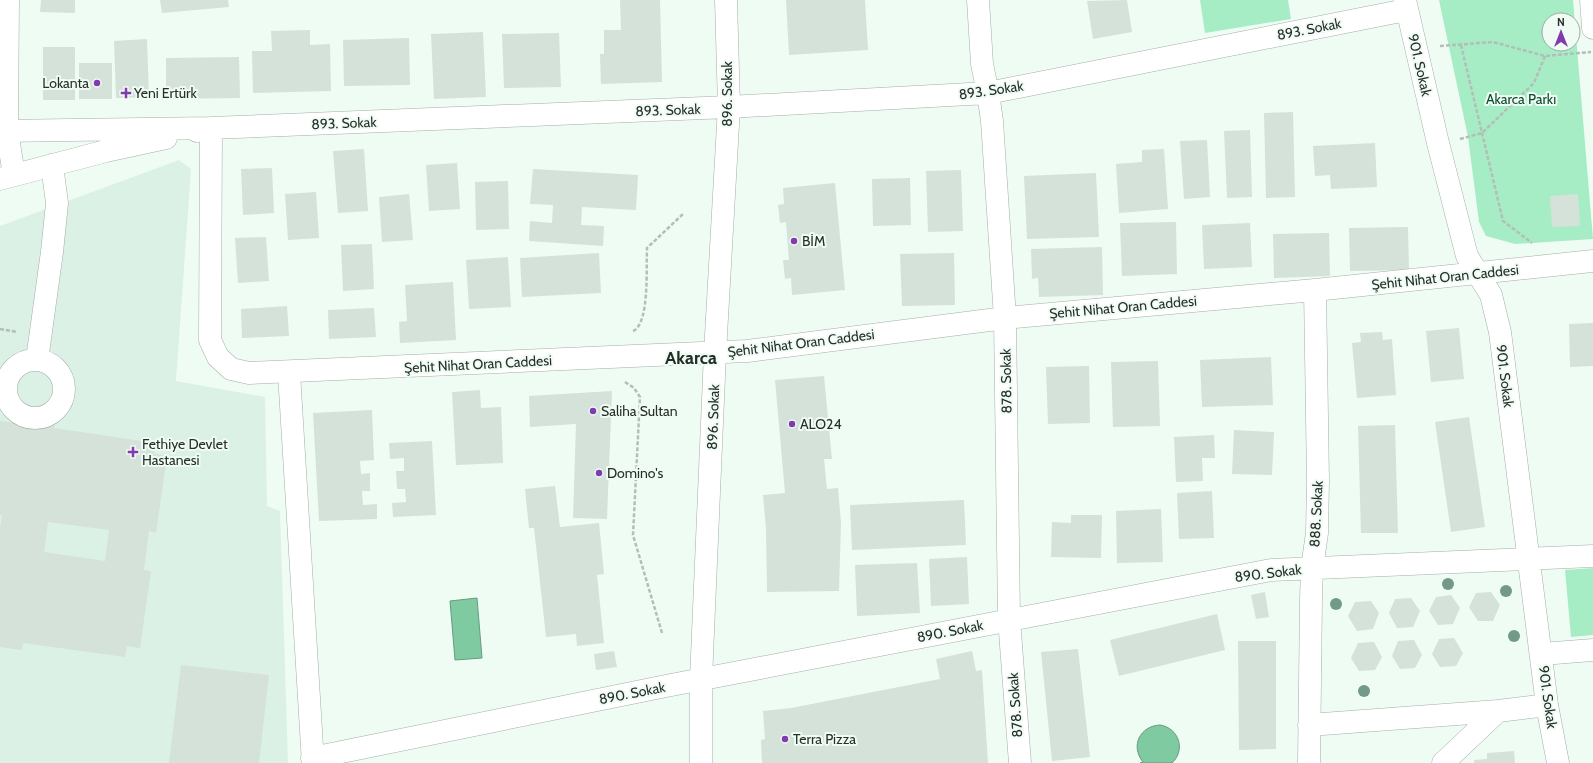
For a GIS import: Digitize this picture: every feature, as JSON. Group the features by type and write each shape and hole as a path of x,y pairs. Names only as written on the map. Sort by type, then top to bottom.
{"street":[{"path":"7,177 3,131 8,0"},
{"name":"896. Sokak","path":"701,763 702,679 715,353 729,107 726,0"},
{"name":"878. Sokak","path":"978,0 982,64 992,121 1005,318 1009,619 1020,763"},
{"path":"1591,0 1593,28"},
{"name":"893. Sokak","path":"7,177 211,128 729,107 988,93 1406,5"},
{"name":"901. Sokak","path":"1406,5 1438,143 1467,256 1490,295 1500,332 1528,559 1542,654 1547,705 1558,763"},
{"path":"3,131 211,128"},
{"name":"Şehit Nihat Oran Caddesi","path":"211,128 210,340 218,357 231,369 249,373 289,373 747,351 1005,318 1315,290 1593,261"},
{"path":"37,360 52,252 57,203 52,165"},
{"name":"888. Sokak","path":"1309,763 1312,568 1317,533 1318,481 1315,290"},
{"path":"289,373 313,760"},
{"name":"890. Sokak","path":"313,760 702,679 1271,570 1593,556"},
{"path":"1542,654 1593,650"},
{"path":"1309,725 1498,711 1547,705"},
{"path":"1443,763 1498,711"}],"path":[{"path":"1416,49 1493,42 1545,56 1593,52"},
{"path":"1461,45 1503,221 1533,243 1535,268"},
{"path":"1438,143 1482,133 1534,83 1545,56"},
{"path":"631,332 636,330 641,322 644,312 647,248 683,214"},
{"path":"625,382 634,388 640,397 633,535 662,633"}],"shaded area":[{"name":"Fethiye Devlet Hastanesi","path":"179,160 191,169 176,381 265,397 267,506 280,511 288,763 0,763 0,226"},
{"path":"477,598 482,658 455,660 450,601"},
{"path":"1160,725 1172,730 1176,735 1179,752 1176,758 1172,763 1140,763 1143,762 1137,750 1139,738 1147,729"}],"green space":[{"path":"1200,0 1288,0 1291,19 1205,33"},
{"name":"Akarca Parkı","path":"1439,0 1573,0 1574,12 1541,12 1541,52 1577,52 1593,239 1515,244 1486,236 1479,222 1468,137"},
{"path":"1593,568 1593,635 1571,637 1565,570"}],"building":[{"path":"41,0 75,0 75,13 40,12"},
{"path":"160,0 228,0 229,7 162,13"},
{"path":"620,0 660,0 662,82 601,84 600,54 604,54 604,30 621,30"},
{"path":"786,0 865,0 868,50 789,55"},
{"path":"1127,0 1132,32 1093,39 1087,1"},
{"path":"310,30 310,45 330,44 331,91 253,93 252,51 272,51 271,31"},
{"path":"483,32 486,97 434,99 431,34"},
{"path":"559,33 561,87 504,88 502,34"},
{"path":"409,38 410,85 344,86 343,40"},
{"path":"147,39 149,97 116,98 114,41"},
{"path":"43,47 75,47 75,100 43,100"},
{"path":"239,57 240,98 166,99 166,58"},
{"path":"79,63 112,63 112,99 79,99"},
{"path":"1293,112 1295,197 1266,198 1264,113"},
{"path":"1250,130 1252,197 1227,198 1224,131"},
{"path":"1207,140 1210,197 1184,199 1180,141"},
{"path":"1375,143 1377,187 1331,189 1330,175 1315,176 1313,146"},
{"path":"364,149 368,211 338,213 333,151"},
{"path":"1164,149 1168,209 1119,213 1116,164 1142,162 1142,150"},
{"path":"457,163 460,209 429,211 426,165"},
{"path":"272,168 274,213 243,215 241,169"},
{"path":"533,169 638,175 636,210 582,207 581,225 604,226 603,246 529,241 530,221 552,223 553,205 530,204"},
{"path":"961,170 963,231 928,232 926,171"},
{"path":"1096,173 1099,237 1027,239 1024,176"},
{"path":"910,178 911,225 873,226 872,179"},
{"path":"508,181 509,229 476,230 475,182"},
{"path":"835,183 845,290 792,295 791,278 785,279 783,260 789,260 786,222 780,223 778,205 784,204 783,188"},
{"path":"316,192 319,238 288,240 285,194"},
{"path":"409,194 413,240 382,242 379,197"},
{"path":"1578,194 1580,226 1552,227 1550,196"},
{"path":"1176,222 1177,274 1122,276 1120,223"},
{"path":"1250,223 1252,267 1204,269 1202,225"},
{"path":"1408,227 1409,270 1350,271 1349,228"},
{"path":"1329,233 1330,276 1274,278 1273,234"},
{"path":"266,237 269,281 238,283 235,238"},
{"path":"372,244 374,289 343,291 341,245"},
{"path":"1102,247 1103,295 1039,297 1038,278 1032,279 1031,249"},
{"path":"599,253 601,293 522,297 520,258"},
{"path":"954,253 955,305 902,306 900,254"},
{"path":"508,257 511,307 469,309 466,260"},
{"path":"453,282 456,340 400,343 399,322 407,321 405,285"},
{"path":"287,306 289,336 242,338 241,309"},
{"path":"374,308 376,337 329,339 328,310"},
{"path":"1593,323 1593,366 1570,367 1569,324"},
{"path":"1459,328 1464,379 1431,382 1426,331"},
{"path":"1382,332 1383,340 1392,339 1396,395 1357,398 1352,343 1361,342 1360,333"},
{"path":"1271,357 1273,405 1202,407 1200,360"},
{"path":"1158,361 1160,426 1113,427 1111,362"},
{"path":"1089,366 1090,423 1048,424 1046,367"},
{"path":"824,376 832,459 824,459 827,489 838,488 841,523 839,591 767,592 766,529 763,495 785,493 775,380"},
{"path":"480,390 481,408 501,407 503,463 456,465 452,392"},
{"path":"612,391 607,519 573,518 576,424 530,427 529,396"},
{"path":"372,410 374,460 360,461 361,474 370,473 370,491 362,491 363,505 377,504 377,519 319,521 313,413"},
{"path":"23,417 55,421 54,428 155,443 154,454 167,456 156,533 149,531 144,570 151,571 140,648 127,646 125,657 23,643 22,650 0,647 0,527 2,515 0,515 0,421 22,424","holes":["48,522 109,530 105,561 44,552"]},
{"path":"1469,417 1485,527 1451,532 1435,422"},
{"path":"1395,425 1398,533 1361,533 1358,426"},
{"path":"1234,430 1274,432 1272,475 1232,474"},
{"path":"1214,435 1215,458 1202,458 1203,481 1176,482 1174,437"},
{"path":"432,441 436,515 393,517 392,503 406,502 405,489 397,489 396,471 404,471 404,458 390,459 389,443"},
{"path":"555,486 560,527 599,523 604,574 597,575 604,643 577,646 576,634 546,637 534,528 529,528 525,489"},
{"path":"1212,491 1214,538 1179,539 1177,493"},
{"path":"964,500 966,545 852,550 850,505"},
{"path":"1161,509 1163,562 1117,563 1116,511"},
{"path":"1071,515 1102,515 1101,558 1051,557 1052,522 1071,523"},
{"path":"967,557 969,604 931,606 929,559"},
{"path":"917,563 920,613 857,616 855,565"},
{"path":"1265,592 1269,617 1256,619 1251,595"},
{"path":"1491,592 1500,605 1493,621 1478,621 1469,607 1476,593"},
{"path":"1451,595 1460,608 1453,624 1438,625 1429,611 1436,597"},
{"path":"1411,598 1420,611 1413,627 1397,628 1389,613 1395,599"},
{"path":"1371,601 1379,613 1373,629 1357,631 1348,616 1355,602"},
{"path":"1217,614 1225,650 1119,676 1110,640"},
{"path":"1454,638 1463,653 1456,666 1440,667 1432,654 1439,639"},
{"path":"1414,640 1422,655 1415,668 1400,669 1392,656 1398,641"},
{"path":"1238,641 1276,641 1276,749 1239,750"},
{"path":"1374,642 1382,657 1375,670 1359,671 1351,658 1358,643"},
{"path":"1078,649 1090,757 1052,761 1041,652"},
{"path":"614,651 617,667 596,670 594,654"},
{"path":"972,651 976,671 982,670 988,763 762,763 761,740 765,739 763,711 791,708 940,679 936,659"},
{"path":"181,665 269,675 259,763 169,763"},
{"path":"1514,751 1515,763 1474,763 1474,760 1487,759 1487,753"}],"place":[{"name":"Lokanta","path":"97,83"},
{"name":"Yeni Ertürk","path":"126,93"},
{"name":"BİM","path":"794,241"},
{"name":"Saliha Sultan","path":"593,411"},
{"name":"ALO24","path":"792,424"},
{"name":"Fethiye Devlet Hastanesi","path":"133,452"},
{"name":"Domino's","path":"599,473"},
{"name":"Terra Pizza","path":"785,739"}],"district":[{"name":"Akarca","path":"691,358"}]}
